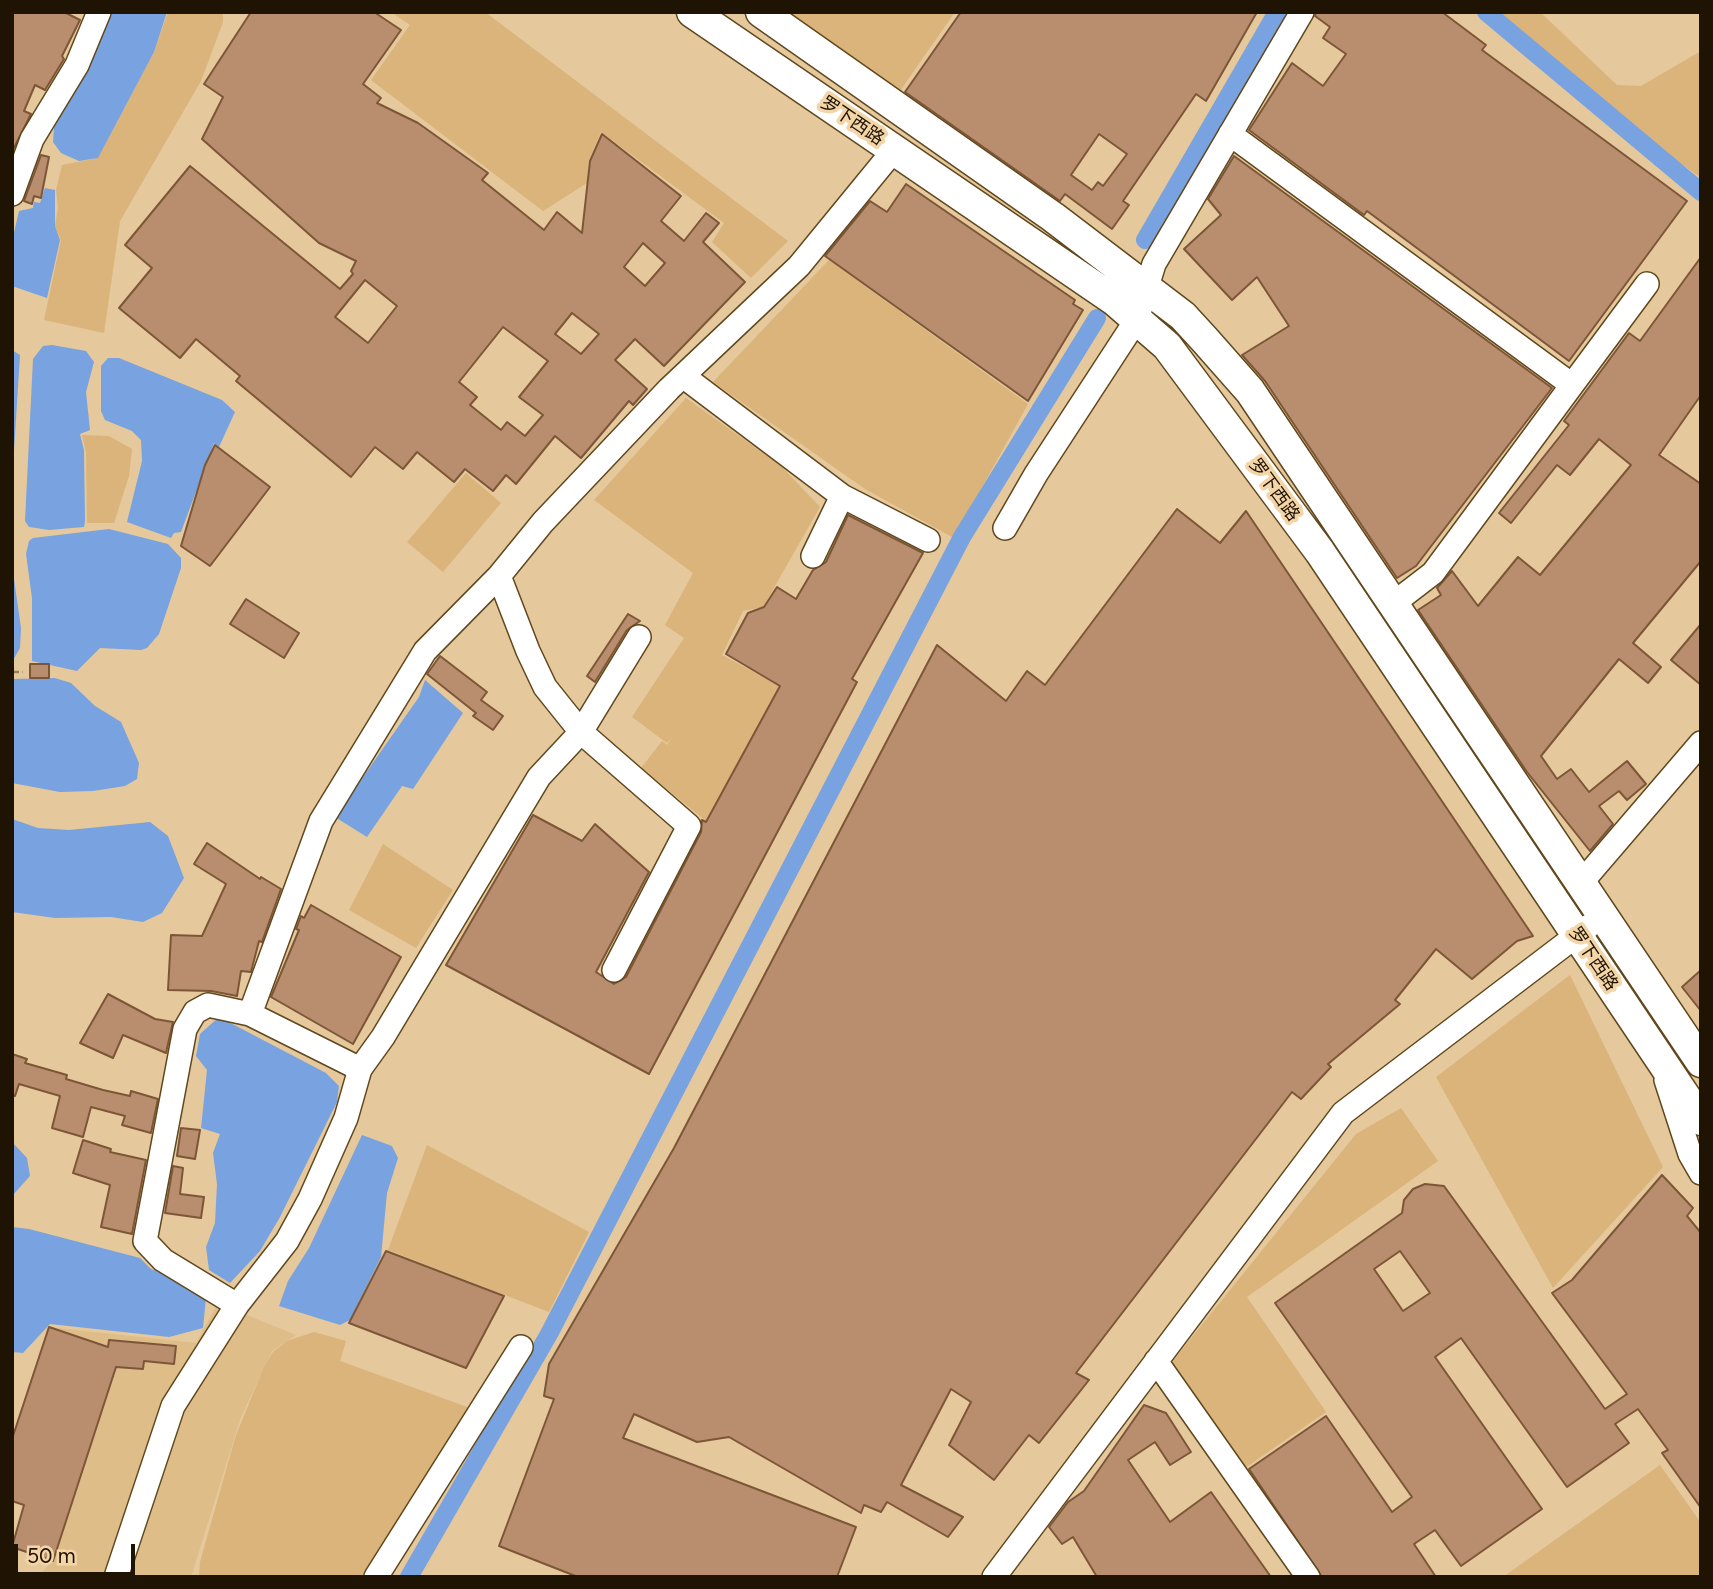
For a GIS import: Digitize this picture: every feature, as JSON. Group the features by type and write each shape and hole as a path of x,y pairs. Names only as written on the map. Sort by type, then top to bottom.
{"main road":[{"name":"罗下西路","path":"692,12 1137,319 1167,346 1320,552 1701,1120"},
{"name":"罗下西路","path":"761,12 1054,217 1183,316 1250,391 1701,1062"}],"street":[{"path":"12,194 32,139 77,65 99,12"},
{"path":"1005,528 1050,452 1137,319 1154,264 1302,12"},
{"path":"1230,134 1572,385"},
{"path":"250,1014 321,821 425,651 499,576 543,522 683,376 799,266 894,150"},
{"path":"1394,603 1433,573 1647,284"},
{"path":"683,376 842,496 928,540"},
{"path":"813,556 842,496"},
{"path":"499,576 527,651 545,687 580,732 689,826 614,970"},
{"path":"116,1577 173,1406 237,1305 287,1241 310,1199 346,1118 360,1069 383,1037 540,777 580,732 639,638"},
{"path":"1581,883 1701,743"},
{"path":"994,1577 1343,1113 1603,916"},
{"path":"237,1305 163,1260 145,1241 185,1029 195,1012 208,1005 250,1014 360,1069"},
{"path":"1659,1057 1690,1154 1701,1173"},
{"path":"376,1577 521,1347"},
{"path":"1156,1361 1308,1577"}],"path":[{"path":"12,673 23,673"}],"shaded area":[{"path":"168,12 223,12 223,22 201,81 120,221 104,333 44,320 61,240 55,226 58,208 56,190 62,165 98,158 154,52"},
{"path":"391,12 485,12 788,241 751,278 712,242 724,223 601,132 589,160 587,183 543,211 371,80 410,25"},
{"path":"786,12 955,12 900,91"},
{"path":"1497,12 1540,12 1617,85 1641,86 1701,51 1701,178 1637,131"},
{"path":"829,260 1028,404 954,538 865,489 713,382"},
{"path":"686,398 781,466 820,507 763,607 743,611 722,655 780,686 706,821 641,768 662,741 667,745 672,737 667,743 632,717 684,638 665,625 693,573 594,500"},
{"path":"82,435 109,436 132,449 129,476 114,523 87,523 86,452"},
{"path":"466,473 501,503 443,572 407,542"},
{"path":"383,844 453,890 416,948 349,910"},
{"path":"1570,975 1663,1167 1553,1288 1436,1077"},
{"path":"1401,1108 1438,1161 1247,1297 1326,1412 1242,1470 1167,1368 1356,1134"},
{"path":"427,1145 589,1232 549,1312 388,1250"},
{"path":"218,1303 296,1335 272,1351 241,1417 191,1577 38,1577 52,1561 12,1548 24,1505 12,1501 12,1438 48,1327 196,1343"},
{"path":"314,1332 346,1341 340,1361 470,1408 366,1577 199,1577 200,1562 236,1435 264,1367 273,1352 287,1341"},
{"path":"1660,1465 1701,1523 1701,1577 1503,1577"}],"water":[{"path":"109,12 167,12 154,52 98,158 79,161 61,153 53,142 55,115"},
{"path":"45,188 55,190 55,226 60,240 47,298 12,286 12,241 19,211 33,208 34,202 40,203"},
{"path":"43,346 86,351 94,362 86,392 90,430 80,434 84,450 84,527 49,530 29,527 25,521 33,359"},
{"path":"12,350 20,355 12,483"},
{"path":"108,358 119,358 222,400 235,412 219,447 214,443 181,532 174,533 171,538 127,522 142,461 141,440 132,431 105,420 101,411 101,366"},
{"path":"109,529 168,544 181,558 181,568 159,634 147,648 141,650 100,648 77,671 32,661 32,598 26,554 29,541 33,538"},
{"path":"12,565 21,628 20,648 12,662"},
{"path":"55,678 71,683 95,706 121,722 139,763 137,779 125,786 93,791 60,792 12,783 12,679"},
{"path":"425,680 463,713 413,789 402,786 367,837 335,817 419,697"},
{"path":"12,819 38,828 69,830 150,822 168,836 184,878 162,913 143,922 111,917 55,918 12,912"},
{"path":"219,1017 326,1073 339,1086 337,1102 280,1217 260,1251 230,1283 209,1270 206,1247 215,1223 217,1184 213,1153 220,1134 201,1128 207,1070 196,1056 200,1034"},
{"path":"362,1135 392,1146 398,1158 387,1193 381,1257 350,1320 340,1325 279,1306 288,1281 309,1248"},
{"path":"12,1142 27,1158 30,1176 12,1196"},
{"path":"12,1227 140,1258 151,1269 194,1285 206,1298 203,1328 169,1337 50,1324 23,1353 12,1352"}],"building":[{"path":"12,12 64,12 80,20 62,56 64,59 45,90 35,85 24,111 31,114 12,152"},
{"path":"251,12 374,12 401,30 363,84 381,98 377,103 418,123 488,173 482,180 544,230 557,212 582,233 590,161 602,134 681,196 661,221 684,241 706,213 719,223 703,242 745,282 664,366 635,339 615,360 647,389 633,405 629,401 581,458 555,436 516,484 506,475 493,491 465,469 454,482 417,452 403,469 375,447 351,477 236,381 240,376 196,339 180,358 119,308 152,268 125,245 190,166 340,289 353,274 351,271 356,261 319,243 202,139 223,97 204,84","holes":["643,243 665,263 645,286 624,267","365,280 397,306 368,343 335,317","572,313 599,334 581,354 555,334","503,327 548,361 519,397 543,415 525,436 507,422 501,430 470,405 477,397 459,382"]},
{"path":"961,12 1257,12 1206,101 1196,94 1123,201 1129,205 1112,229 1065,194 1060,201 905,92","holes":["1099,134 1127,154 1103,186 1098,182 1092,190 1071,175"]},
{"path":"1316,12 1442,12 1486,45 1482,50 1687,201 1569,361 1367,211 1364,215 1249,130 1292,63 1323,86 1346,54 1323,38 1330,27 1315,16"},
{"path":"41,155 49,157 41,198 34,196 32,204 24,201"},
{"path":"1234,156 1552,388 1416,566 1397,578 1265,381 1242,355 1289,326 1257,277 1232,300 1184,249 1221,215 1208,199"},
{"path":"906,184 1075,300 1073,304 1083,310 1028,401 825,256 870,201 887,212"},
{"path":"1701,257 1701,395 1659,455 1701,484 1701,561 1633,643 1661,667 1648,683 1619,659 1541,756 1557,779 1571,769 1589,792 1627,761 1646,784 1627,800 1619,791 1599,806 1613,824 1590,851 1527,772 1418,610 1441,595 1437,588 1452,571 1478,606 1518,557 1540,575 1631,465 1599,439 1570,475 1557,465 1511,523 1499,513 1569,425 1564,421 1629,333 1640,341"},
{"path":"215,445 270,487 210,566 181,546 205,465"},
{"path":"1177,509 1220,543 1246,511 1533,936 1517,941 1472,979 1436,949 1395,1000 1400,1004 1328,1064 1331,1067 1301,1099 1292,1092 1076,1373 1089,1380 1039,1443 1029,1435 994,1480 949,1445 971,1402 951,1389 901,1485 963,1517 948,1537 887,1502 881,1512 864,1505 861,1513 729,1437 697,1442 634,1414 623,1438 856,1527 837,1577 578,1577 499,1546 554,1399 544,1396 549,1364 674,1148 937,645 1006,701 1027,671 1045,685"},
{"path":"848,515 923,553 852,679 857,682 649,1074 446,965 533,815 582,841 595,824 649,872 596,972 614,984 626,977 701,832 702,820 706,822 780,686 726,654 748,613 764,607 777,587 796,599 813,570 826,562"},
{"path":"246,599 299,633 284,658 230,624"},
{"path":"628,614 640,621 627,630 595,682 587,676"},
{"path":"1701,624 1701,685 1671,660"},
{"path":"440,656 487,692 481,700 503,716 493,730 473,716 476,713 427,674"},
{"path":"30,664 49,664 49,678 30,678"},
{"path":"207,843 260,879 261,877 281,889 262,942 259,941 251,972 241,971 237,996 211,991 168,990 171,935 202,936 226,884 194,864"},
{"path":"311,905 401,957 353,1044 271,997 299,930 296,929 301,916 304,918"},
{"path":"1701,970 1701,1011 1682,987"},
{"path":"108,994 155,1019 173,1022 166,1053 123,1035 113,1058 80,1043"},
{"path":"12,1054 27,1059 25,1063 67,1075 66,1079 130,1096 131,1091 158,1099 151,1133 122,1125 125,1116 91,1107 83,1137 52,1128 60,1096 19,1084 15,1096 12,1095"},
{"path":"181,1128 200,1130 195,1159 177,1156"},
{"path":"83,1140 111,1149 110,1152 146,1160 132,1234 101,1227 110,1185 73,1173"},
{"path":"173,1166 183,1168 180,1194 204,1197 201,1218 165,1213"},
{"path":"1662,1175 1693,1208 1687,1216 1701,1233 1701,1508 1662,1453 1668,1450 1638,1409 1615,1424 1629,1443 1567,1487 1461,1338 1435,1357 1542,1509 1461,1566 1435,1530 1414,1544 1436,1577 1322,1577 1249,1469 1326,1416 1392,1512 1412,1497 1275,1303 1402,1213 1404,1200 1413,1189 1425,1184 1444,1186 1605,1409 1627,1394 1552,1293 1572,1280","holes":["1400,1251 1430,1293 1403,1311 1374,1269"]},
{"path":"386,1251 504,1296 466,1368 349,1323"},
{"path":"49,1327 108,1347 109,1340 176,1346 174,1364 144,1361 143,1369 116,1367 53,1561 12,1547 24,1505 12,1501 12,1439"},
{"path":"1144,1405 1166,1413 1191,1452 1170,1465 1155,1442 1128,1460 1170,1522 1211,1492 1271,1577 1097,1577 1073,1537 1062,1544 1049,1527 1068,1502 1084,1491"}],"waterway":[{"path":"1145,240 1277,12"},
{"path":"1486,12 1701,192"},
{"path":"409,1577 549,1334 962,537 1097,318"}]}
